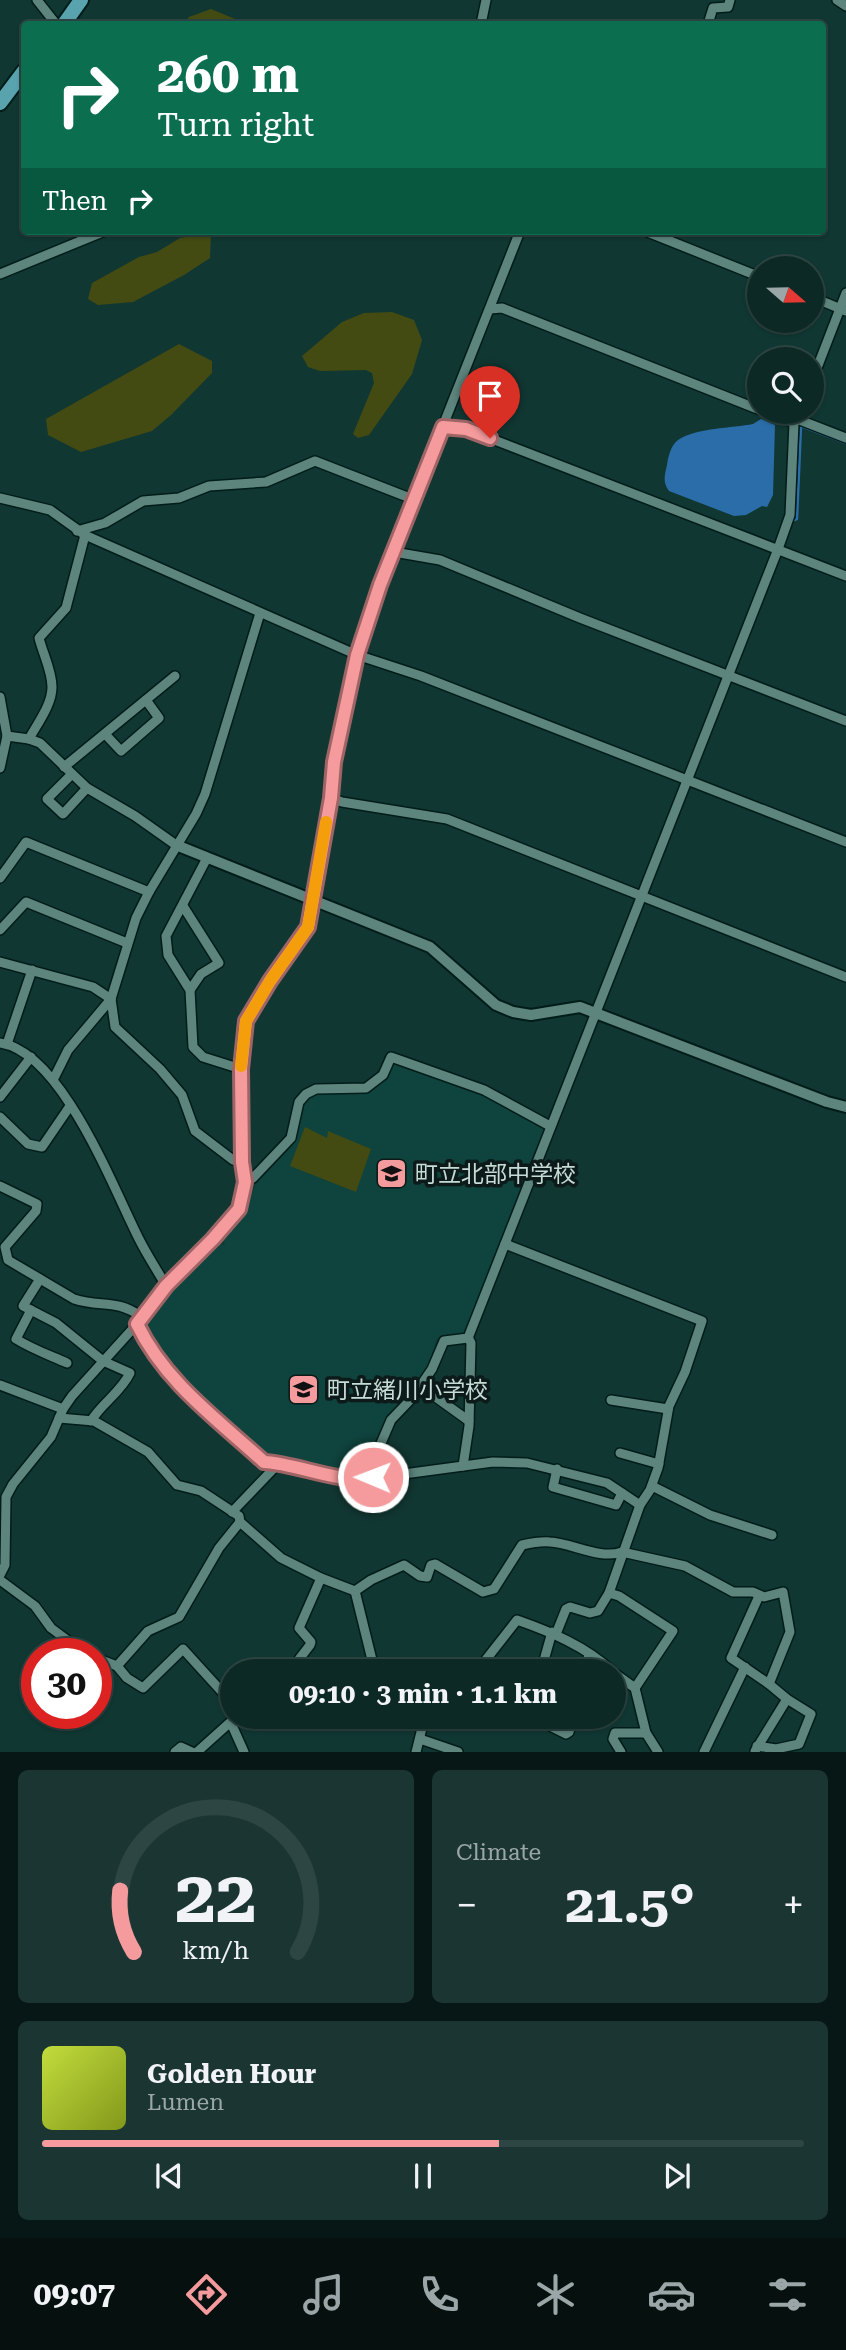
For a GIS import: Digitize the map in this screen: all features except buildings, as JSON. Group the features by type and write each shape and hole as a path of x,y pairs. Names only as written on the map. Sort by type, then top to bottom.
{"main road":[{"path":"66,21 81,0"},
{"path":"0,103 21,75"}],"street":[{"path":"37,0 53,21"},
{"path":"482,21 486,0"},
{"path":"709,21 713,8 728,7 730,0"},
{"path":"836,0 846,6"},
{"path":"0,274 95,235"},
{"path":"64,1638 51,1628 35,1606 0,1578 5,1565 6,1497 13,1484 51,1437 61,1414 103,1361 166,1286 239,1209 245,1182 242,1162 241,1069 246,1021 308,927 331,798 334,762 357,655 380,585 518,235"},
{"path":"655,235 747,272"},
{"path":"824,354 843,310 846,293"},
{"path":"824,302 843,310"},
{"path":"490,309 502,307 747,405"},
{"path":"373,1477 379,1448 391,1420 413,1398 432,1369 440,1345 444,1341 468,1338 778,549 790,515 797,424"},
{"path":"812,424 846,438"},
{"path":"443,427 466,429 846,576"},
{"path":"81,533 105,523 143,501 179,498 209,486 266,482 315,461 415,500"},
{"path":"0,498 50,510 81,533 357,655 421,676 846,842"},
{"path":"29,739 46,707 52,688 50,671 39,638 66,608 81,533"},
{"path":"394,552 440,560 580,618 846,721"},
{"path":"242,1162 233,1160 195,1131 181,1094 160,1069 115,1027 111,999 127,943 149,892 196,814 205,794 260,613"},
{"path":"87,789 63,814 47,799 68,770 105,734 175,676"},
{"path":"0,697 7,736 0,768"},
{"path":"105,734 121,751 159,718 146,700"},
{"path":"7,736 40,743 87,789 135,816 176,845 430,947 496,1005 531,1015 580,1007 846,1107"},
{"path":"331,798 447,819 846,977"},
{"path":"0,878 26,842 149,892"},
{"path":"207,858 166,936 168,955 190,990 193,1047 203,1058 241,1069"},
{"path":"0,930 26,902 127,943"},
{"path":"183,906 219,963 201,974 190,990"},
{"path":"0,962 93,987 111,999"},
{"path":"32,970 3,1043 32,1057 53,1080 85,1129 140,1241 166,1286"},
{"path":"53,1080 68,1050 111,999"},
{"path":"0,1097 32,1057"},
{"path":"245,1182 253,1178 291,1138 299,1102 306,1094 316,1089 366,1087 383,1075 391,1057 484,1090 550,1126"},
{"path":"0,1117 28,1144 42,1147 70,1106"},
{"path":"0,1186 37,1204 36,1211 5,1247 8,1260 74,1299 86,1303 120,1304 139,1320 148,1348 193,1401 264,1462 279,1462 359,1480 463,1465 512,1462 557,1469 607,1483 640,1505"},
{"path":"505,1244 702,1321 685,1372 668,1409 659,1464 652,1486 640,1505 609,1593 598,1611 590,1613 570,1607 566,1609 545,1659"},
{"path":"40,1279 23,1306 56,1323 103,1361 130,1373 114,1395 98,1409 91,1421"},
{"path":"31,1310 16,1339 32,1349 67,1363"},
{"path":"463,1465 469,1421 469,1339"},
{"path":"0,1385 61,1414 91,1421 148,1452 177,1485 201,1491 239,1516 240,1522 281,1558 355,1591"},
{"path":"437,1398 469,1421"},
{"path":"611,1400 668,1409"},
{"path":"620,1453 659,1464"},
{"path":"232,1512 279,1462"},
{"path":"557,1469 553,1487 616,1505 622,1493"},
{"path":"652,1486 710,1515 772,1535"},
{"path":"117,1666 148,1631 179,1617 219,1548 240,1522"},
{"path":"355,1591 371,1580 404,1565 420,1576 427,1577 431,1565 435,1563 483,1592 488,1592 494,1589 522,1545 533,1543 550,1542 586,1550 616,1554 622,1552 685,1566 733,1592 754,1592 764,1597 783,1592 790,1632 769,1684"},
{"path":"299,1659 311,1642 299,1628 321,1578"},
{"path":"355,1591 372,1659"},
{"path":"609,1593 619,1596 673,1631 635,1688"},
{"path":"756,1749 776,1749 799,1744 811,1714 731,1658 759,1596"},
{"path":"486,1659 517,1620 554,1633 599,1659"},
{"path":"112,1664 127,1678 144,1688 183,1649 220,1690"},
{"path":"588,1659 589,1654"},
{"path":"704,1752 745,1667"},
{"path":"626,1681 635,1688 646,1733 658,1752"},
{"path":"756,1749 787,1699"},
{"path":"175,1752 181,1747 194,1752 223,1729"},
{"path":"237,1729 244,1752"},
{"path":"416,1752 421,1729"},
{"path":"556,1729 566,1734 570,1729"},
{"path":"621,1752 613,1739 615,1733 646,1733"},
{"path":"420,1739 458,1752"}],"shaded area":[{"path":"394,1062 485,1094 544,1129 465,1332 461,1335 442,1335 436,1340 430,1368 383,1429 368,1474 362,1477 277,1458 265,1458 167,1366 143,1326 214,1243 225,1245 222,1239 247,1208 258,1177 293,1141 302,1104 315,1095 368,1090 386,1077"}],"green space":[{"path":"211,9 240,21 186,21 189,17"},
{"path":"211,235 210,258 184,275 133,302 98,305 88,299 92,283 139,257 157,252 180,238"},
{"path":"392,312 414,320 422,340 412,374 369,435 358,438 353,434 374,383 372,373 366,370 320,371 308,367 302,356 342,322 364,313"},
{"path":"179,344 212,361 212,373 152,431 81,452 48,435 46,419"},
{"path":"305,1127 327,1138 328,1131 371,1149 356,1192 290,1166"}],"water":[{"path":"753,424 775,425 773,495 767,507 762,506 746,515 734,516 669,491 665,485 665,475 673,445 685,436"}],"waterway":[{"path":"795,520 801,426 846,443"}],"slow traffic":[{"path":"241,1066 246,1021 308,927 326,822"}],"place":[{"name":"町立北部中学校","path":"392,1174"},
{"name":"町立緒川小学校","path":"304,1390"}],"route":[{"path":"373,1477 359,1480 279,1462 264,1462 193,1401 148,1348 137,1324 166,1286 239,1209 245,1182 242,1162 241,1069 246,1021 308,927 331,798 334,762 357,655 380,585 443,427 466,429 490,438"}]}
